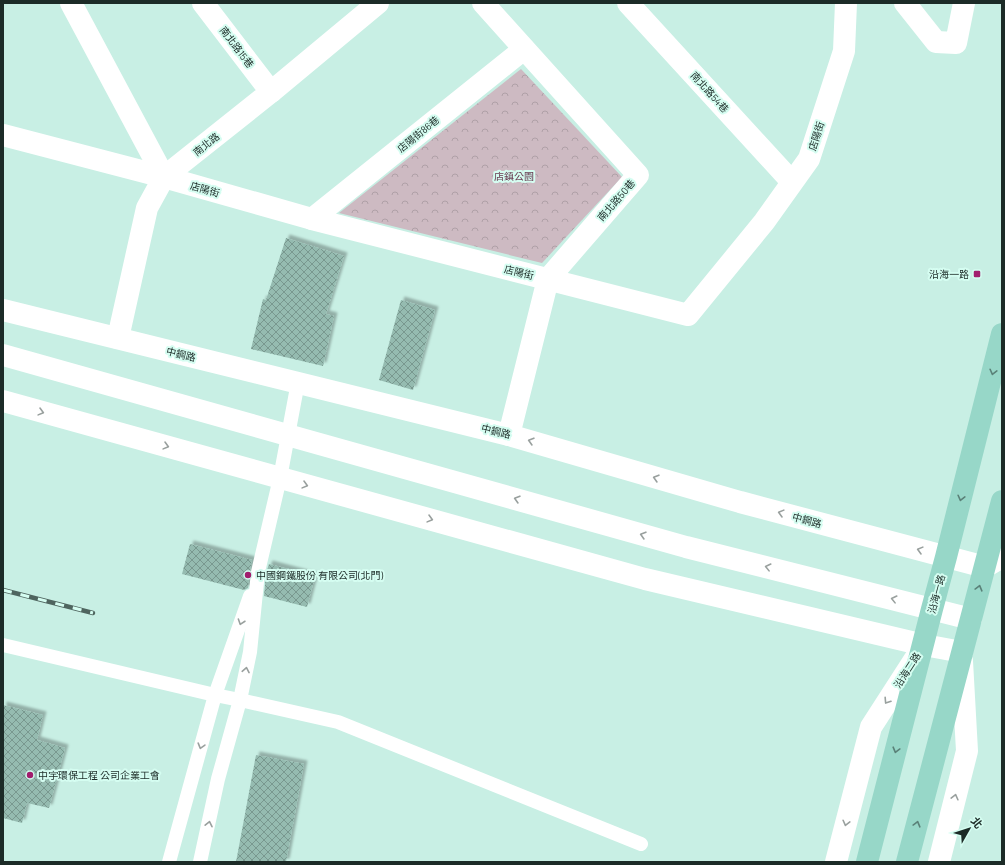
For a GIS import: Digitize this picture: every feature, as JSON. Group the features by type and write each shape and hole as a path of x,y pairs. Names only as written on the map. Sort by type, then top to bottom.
{"main road":[{"name":"沿海一路","path":"924,644 1002,334"},
{"path":"907,862 971,619 993,562 1002,501"},
{"name":"沿海二路","path":"867,862 924,644"}],"street":[{"path":"71,3 164,177"},
{"name":"南北路15巷","path":"203,3 271,92"},
{"name":"南北路","path":"118,338 147,208 164,177 271,92 378,3"},
{"name":"南北路50巷","path":"483,3 638,175 548,279 509,435"},
{"name":"南北路54巷","path":"628,3 792,182"},
{"name":"店陽街","path":"3,135 164,177 312,219 688,315 764,222 809,159 844,51 846,3"},
{"path":"905,3 936,42 956,42 964,3"},
{"name":"店陽街86巷","path":"312,219 524,49"},
{"name":"中鋼路","path":"3,310 509,435 740,502 946,557 993,562"},
{"path":"3,355 686,547 971,619"},
{"path":"3,401 645,579 962,652 967,751 939,862"},
{"name":"沿海二路","path":"836,862 871,727 924,644"}],"lane":[{"path":"169,862 215,695 258,572 280,478 298,382"},
{"path":"200,862 218,779 240,700 250,652 258,572"},
{"path":"3,645 215,695 338,722 641,844"}],"green space":[{"name":"店鎮公園","path":"521,69 622,177 542,263 339,213"}],"building":[{"path":"286,238 344,256 326,314 334,316 323,366 251,349 263,299 266,300"},
{"path":"401,300 435,310 413,390 379,380"},
{"path":"190,544 252,560 248,588 244,590 182,574"},
{"path":"269,564 315,576 307,607 264,596 266,573"},
{"name":"中宇環保工程 公司企業工會","path":"3,705 43,715 37,740 65,748 49,808 27,803 22,823 3,818"},
{"path":"256,755 304,764 286,862 236,862"}],"railway":[{"path":"3,590 93,613"}],"place":[{"name":"沿海一路","path":"977,274"},
{"name":"中國鋼鐵股份 有限公司(北門)","path":"248,575"},
{"name":"中宇環保工程 公司企業工會","path":"30,775"}]}
